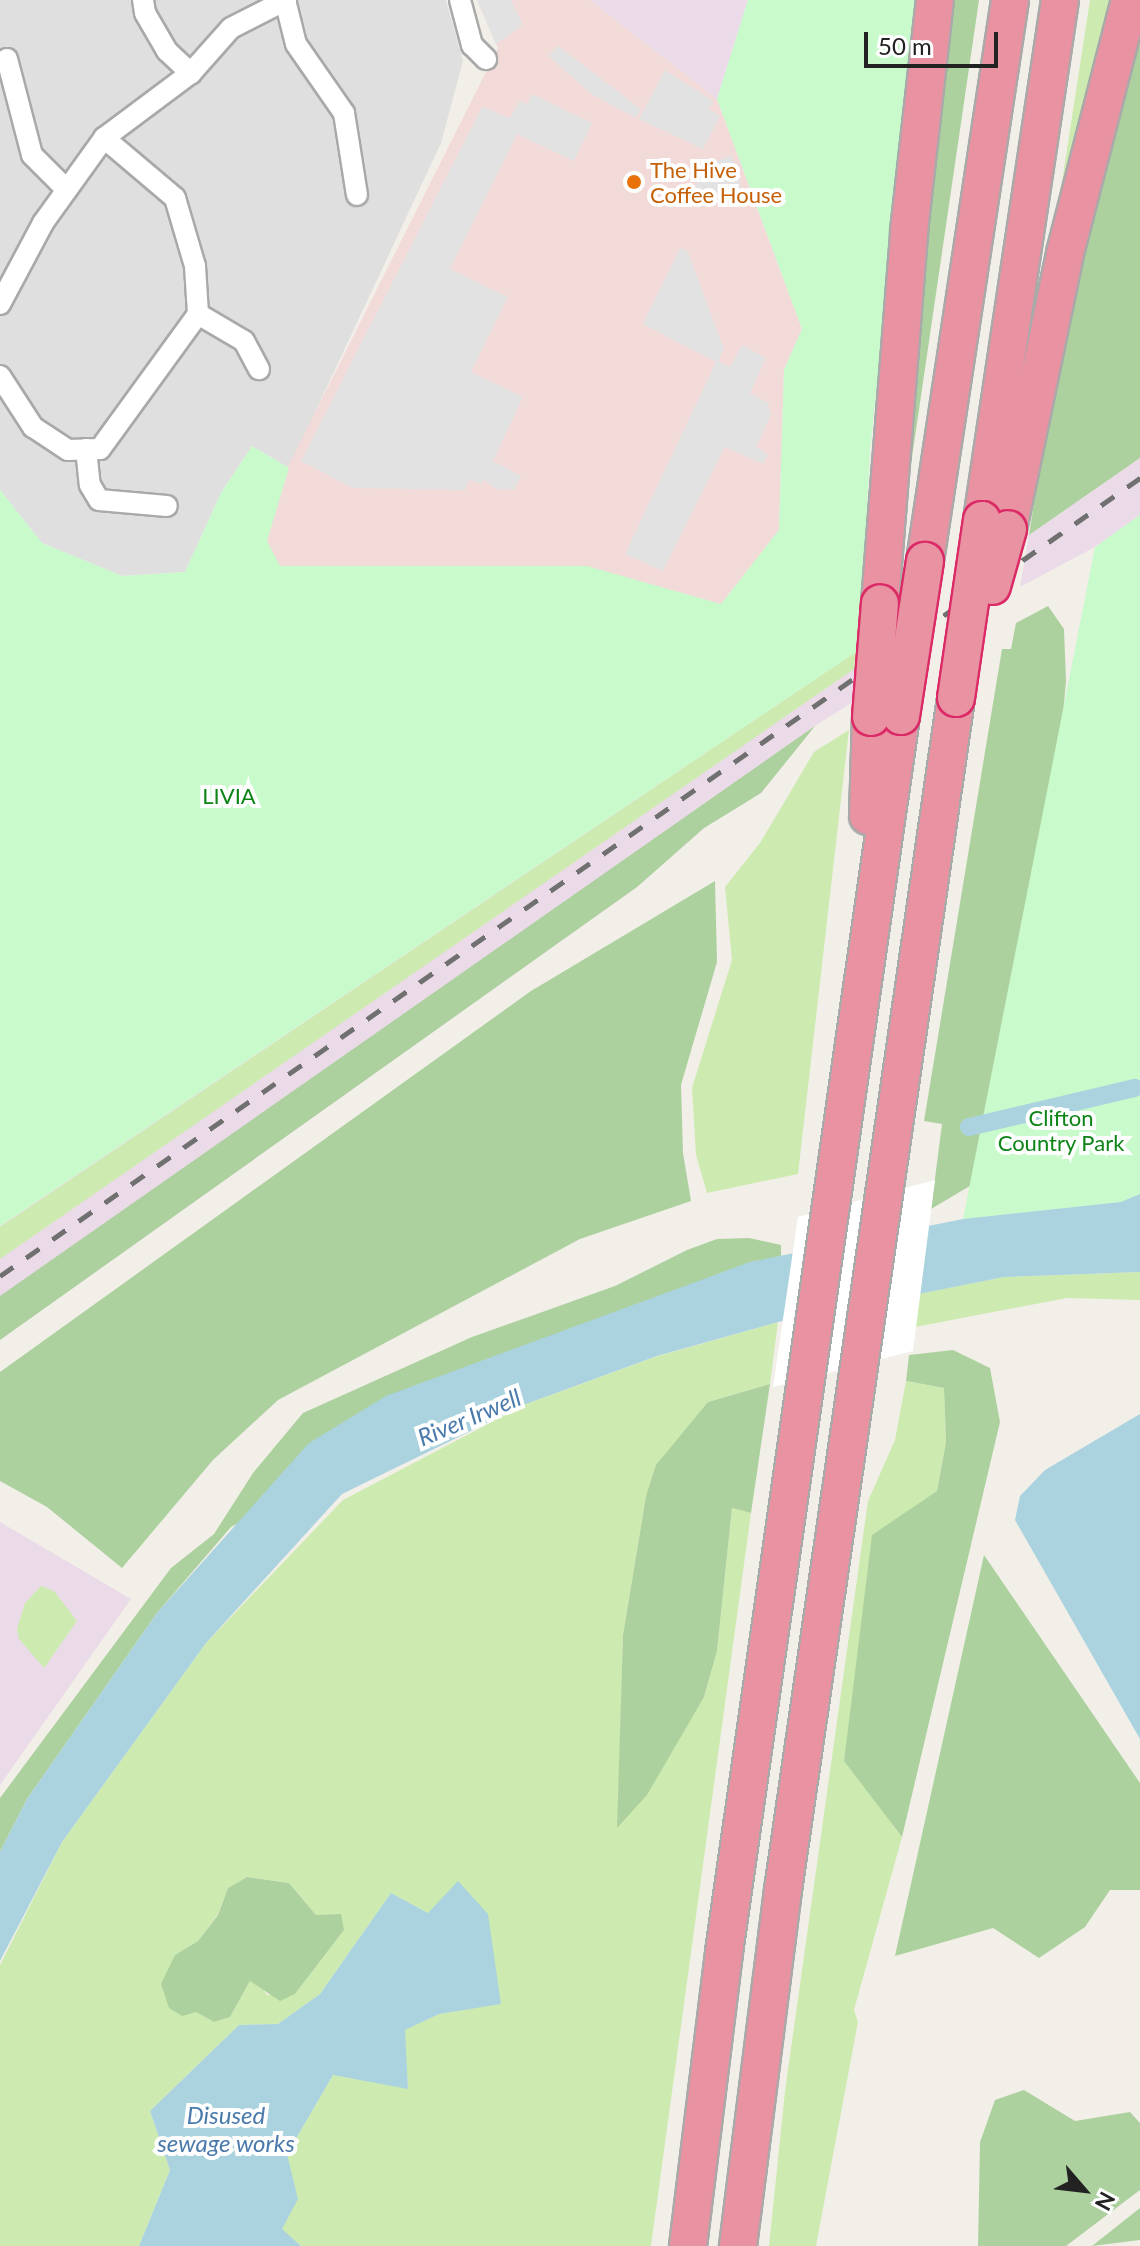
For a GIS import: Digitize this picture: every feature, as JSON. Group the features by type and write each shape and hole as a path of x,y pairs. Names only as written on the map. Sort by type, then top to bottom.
{"highway":[{"path":"688,2246 722,1966 869,925 886,717 880,603 909,231 935,0"},
{"path":"886,717 925,561 1010,0"},
{"path":"995,525 1060,0"},
{"path":"738,2246 956,698 995,525 1130,0"}],"street":[{"path":"143,0 145,13 167,51 191,73"},
{"path":"0,304 67,190 104,138 191,73 231,28 286,0 296,44 344,113 357,195"},
{"path":"460,0 472,45 486,59"},
{"path":"7,59 32,155 67,190"},
{"path":"0,376 33,427 68,450 100,449 198,314 195,266 175,198 104,138"},
{"path":"198,314 244,341 259,369"},
{"path":"86,449 90,485 99,500 167,506"}],"shaded area":[{"path":"0,0 446,0 463,61 441,143 289,468 252,446 221,493 185,572 122,576 42,543 0,490"},
{"path":"477,0 590,0 717,99 802,329 784,370 779,530 721,604 631,604 587,566 280,566 255,532 498,48"},
{"path":"477,0 511,0 523,25 496,44"},
{"path":"590,0 748,0 717,99"},
{"path":"558,46 641,109 636,118 593,95 548,56"},
{"path":"665,70 713,101 709,109 720,116 703,149 639,119"},
{"path":"532,94 592,123 574,161 517,134 450,269 508,297 471,372 523,397 493,461 521,476 514,490 496,489 484,480 481,484 469,480 465,490 353,488 301,461 482,107 510,118 519,101 527,104"},
{"path":"732,155 742,191 701,207 694,190 704,166"},
{"path":"680,248 688,252 724,349 718,361 730,367 742,345 766,358 750,393 768,403 771,415 756,447 768,454 763,464 725,447 663,571 625,554 716,362 643,324"},
{"path":"1140,458 1140,515 1095,547 1020,587 1029,535"},
{"path":"859,650 853,702 815,726 761,793 704,828 637,887 0,1340 0,1226"},
{"path":"0,1522 131,1599 0,1785"}],"green space":[{"name":"LIVIA","path":"748,0 916,0 870,451 859,650 0,1226 0,490 42,543 122,576 185,572 221,493 252,446 289,468 267,541 280,566 587,566 721,604 779,530 784,370 802,329 717,99"},
{"path":"947,0 979,0 898,553"},
{"path":"1090,0 1112,0 1049,266"},
{"path":"1140,13 1140,458 1029,535 1054,375"},
{"name":"Clifton Country Park","path":"1140,515 1140,1194 1121,1202 963,1219 1095,547"},
{"path":"1048,606 1064,629 1066,681 1057,781 980,1180 931,1209 942,1124 924,1121 1002,649 1011,649 1016,623"},
{"path":"859,650 857,667 0,1259 0,1227"},
{"path":"815,726 761,793 704,828 637,887 0,1340 0,1296"},
{"path":"849,730 798,1174 707,1193 696,1155 692,1088 732,960 725,887 760,843 814,752"},
{"path":"715,881 717,962 681,1085 683,1153 691,1201 580,1239 278,1400 213,1460 122,1568 47,1507 0,1481 0,1372 531,991"},
{"path":"749,1238 781,1245 781,1257 750,1262 231,1527 157,1613 27,1799 0,1852 0,1798 171,1568 214,1534 253,1473 303,1413 472,1337 615,1286 687,1250 717,1239"},
{"path":"1140,1272 1140,1300 1067,1298 915,1327 917,1294 1004,1277"},
{"path":"778,1322 770,1384 708,1402 646,1496 623,1635 618,1827 704,1697 717,1651 732,1508 751,1513 651,2246 301,2246 281,2229 297,2199 287,2154 333,2075 408,2088 404,2030 439,2014 500,2003 428,1913 391,1893 320,1994 278,2024 239,2025 150,2111 170,2170 139,2246 0,2246 0,1965 62,1842 206,1643 343,1500 526,1404 655,1357","holes":["247,1877 289,1883 316,1915 344,1930 295,1994 267,1995 258,1982 250,1981 230,2017 214,2022 196,2012 175,1955 198,1941 218,1914 228,1888"]},
{"path":"953,1350 990,1368 1000,1422 902,1837 844,1761 872,1535 937,1491 946,1442 944,1388 906,1381 909,1355"},
{"path":"906,1381 944,1388 946,1442 937,1491 912,1510 844,1760 902,1837 854,2010 858,2022 816,2246 769,2246 785,2091 868,1501 895,1440"},
{"path":"770,1384 751,1513 732,1508 717,1651 704,1697 647,1795 617,1828 623,1635 646,1496 656,1465 708,1402"},
{"path":"984,1555 1140,1783 1140,1890 1110,1890 1085,1927 1039,1958 993,1928 895,1956"},
{"path":"41,1586 54,1591 77,1621 44,1668 19,1639 17,1629 25,1603"},
{"path":"247,1877 289,1883 316,1915 341,1914 344,1930 295,1994 280,2001 250,1981 230,2017 214,2022 196,2012 182,2016 169,2008 161,1984 175,1955 198,1941 218,1915 228,1888"},
{"path":"1024,2090 1075,2121 1130,2112 1140,2123 1140,2190 1066,2246 978,2246 980,2142 995,2100"},
{"path":"1140,2208 1140,2240 1092,2246"}],"water":[{"name":"River Irwell","path":"1140,1194 1140,1272 1004,1277 778,1322 657,1356 526,1404 342,1494 206,1643 62,1842 0,1961 0,1852 27,1799 157,1613 309,1443 386,1396 750,1262 963,1219 1121,1202"},
{"path":"1140,1414 1140,1739 1015,1520 1020,1496 1045,1470"},
{"name":"Disused sewage works","path":"458,1881 488,1914 501,2004 439,2014 405,2030 408,2089 333,2075 287,2154 298,2199 282,2229 301,2246 139,2246 170,2170 150,2111 239,2025 278,2024 320,1994 391,1893 428,1913"}],"pier":[{"path":"935,1180 913,1351 773,1387 798,1217"}],"waterway":[{"path":"969,1127 1134,1088"}],"railway":[{"path":"0,1276 1140,478"}],"place":[{"name":"The Hive Coffee House","path":"634,182"}]}
